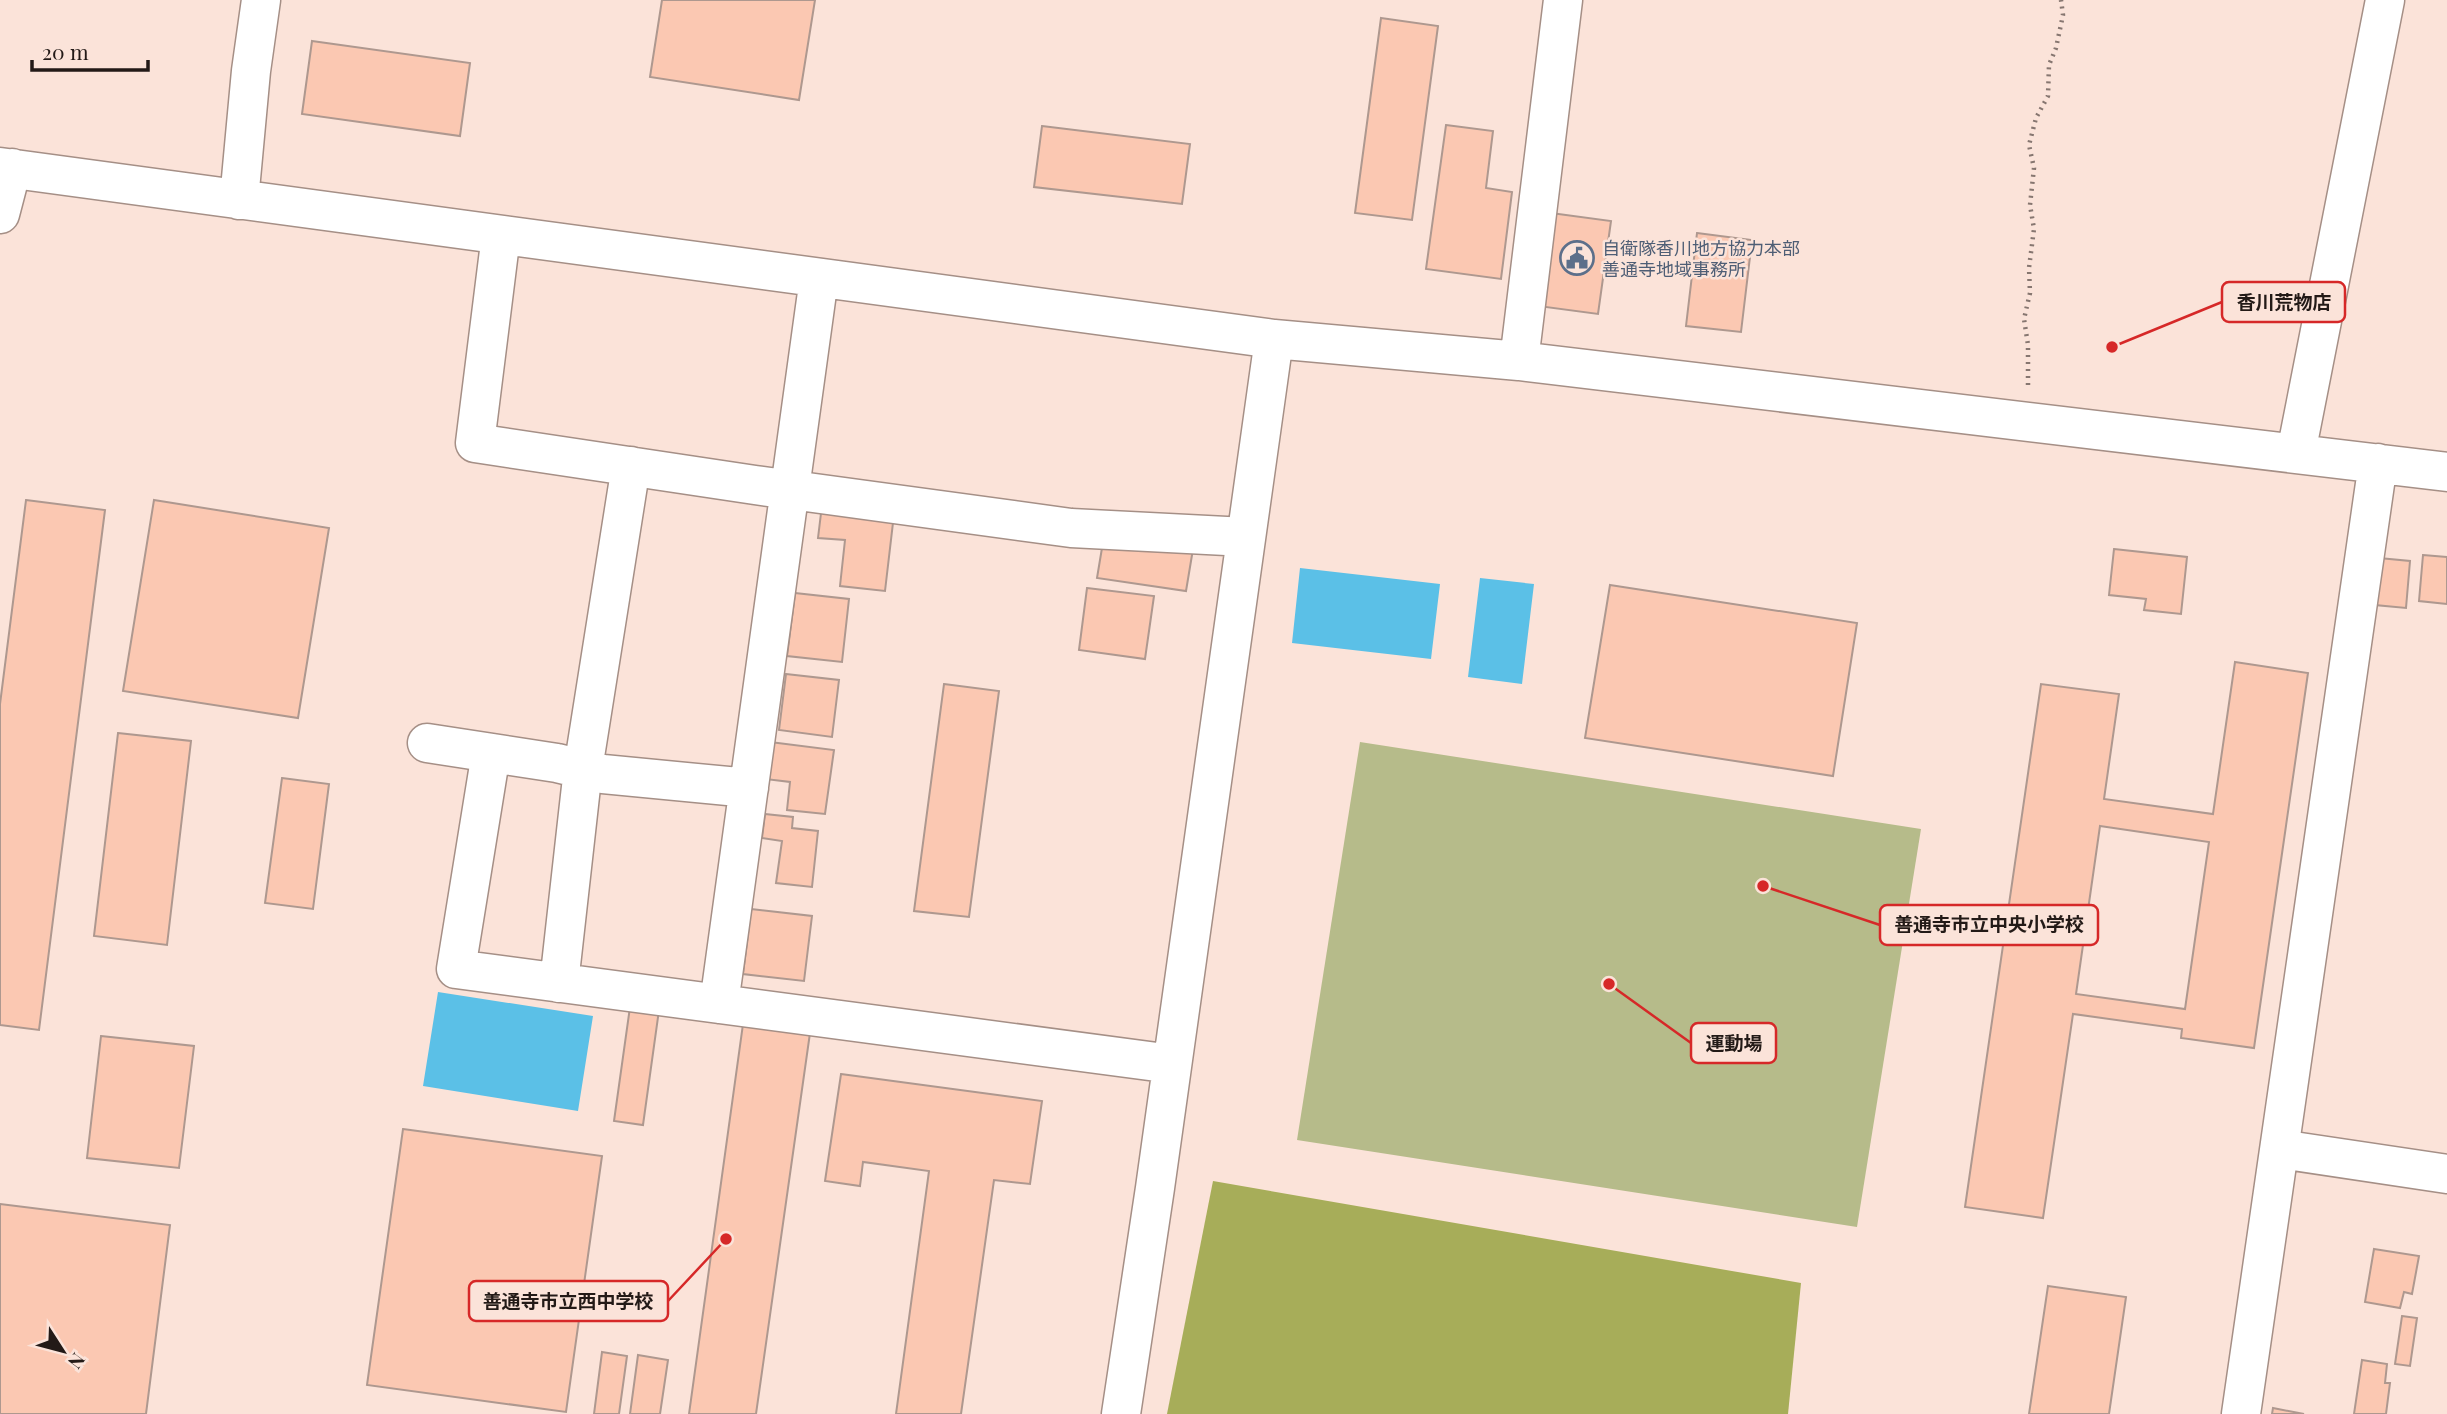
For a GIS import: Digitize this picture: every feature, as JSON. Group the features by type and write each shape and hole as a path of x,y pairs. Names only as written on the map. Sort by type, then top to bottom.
{"street":[{"path":"239,200 251,71 261,0"},
{"path":"1519,361 1563,0"},
{"path":"2296,453 2385,0"},
{"path":"0,214 6,167 1274,339 1519,361 2447,472"},
{"path":"501,235 475,443 1071,528 1246,537"},
{"path":"719,1004 819,278"},
{"path":"1121,1414 1274,339"},
{"path":"2241,1414 2378,463"},
{"path":"559,983 583,769 631,466"},
{"path":"427,743 603,774 749,788"},
{"path":"491,753 456,970 1172,1063"},
{"path":"2280,1149 2447,1174"}],"path":[{"path":"2029,421 2028,345 2024,319 2030,293 2029,268 2034,229 2030,205 2034,168 2029,145 2036,118 2048,96 2049,65 2061,24 2061,0"}],"green space":[{"path":"1360,742 1921,829 1857,1227 1297,1140"},
{"path":"1213,1181 1801,1283 1788,1414 1167,1414"}],"water":[{"path":"1300,568 1440,584 1431,659 1292,643"},
{"path":"1480,578 1534,584 1522,684 1468,677"},
{"path":"438,992 593,1016 578,1111 423,1086"}],"building":[{"path":"662,0 815,0 799,100 650,77"},
{"path":"1381,18 1438,26 1412,220 1355,213"},
{"path":"312,41 470,63 460,136 302,114"},
{"path":"1446,125 1493,131 1486,188 1512,192 1501,279 1426,269"},
{"path":"1042,126 1190,144 1182,204 1034,187"},
{"path":"1551,213 1611,221 1598,314 1538,306"},
{"path":"1697,233 1752,240 1741,332 1686,326"},
{"path":"26,500 105,510 39,1030 0,1025 0,704"},
{"path":"154,500 329,528 298,718 123,691"},
{"path":"822,505 894,514 885,591 840,586 845,540 818,538"},
{"path":"1104,536 1193,549 1186,591 1097,578"},
{"path":"2114,549 2187,557 2181,614 2144,610 2146,599 2109,595"},
{"path":"2423,555 2447,557 2447,604 2419,601"},
{"path":"2379,558 2410,561 2406,608 2375,605"},
{"path":"1610,585 1857,623 1833,776 1585,738"},
{"path":"1087,588 1154,596 1145,659 1079,650"},
{"path":"795,593 849,599 842,662 787,656"},
{"path":"2235,662 2308,673 2254,1048 2181,1038 2182,1029 2073,1014 2043,1218 1965,1207 2041,684 2119,694 2104,799 2213,814","holes":["2100,826 2209,842 2185,1009 2076,994"]},
{"path":"786,674 839,680 832,737 779,730"},
{"path":"944,684 999,691 969,917 914,911"},
{"path":"118,733 191,741 167,945 94,936"},
{"path":"770,742 834,750 825,814 787,810 790,782 765,779"},
{"path":"282,778 329,784 313,909 265,903"},
{"path":"765,814 793,817 792,828 818,831 812,887 776,883 782,841 762,838"},
{"path":"751,909 812,916 804,981 743,974"},
{"path":"630,1007 659,1010 643,1125 614,1121"},
{"path":"743,1024 810,1033 756,1414 689,1414"},
{"path":"101,1036 194,1046 179,1168 87,1158"},
{"path":"841,1074 1042,1101 1030,1184 994,1180 961,1414 896,1414 929,1171 863,1162 860,1186 825,1181"},
{"path":"403,1129 602,1156 566,1412 367,1385"},
{"path":"0,1204 170,1225 146,1414 0,1414"},
{"path":"2374,1249 2419,1256 2412,1294 2404,1292 2400,1308 2365,1302"},
{"path":"2048,1286 2126,1297 2109,1414 2029,1414"},
{"path":"2402,1316 2417,1318 2410,1366 2395,1364"},
{"path":"602,1352 627,1356 619,1414 594,1414"},
{"path":"638,1355 668,1360 660,1414 630,1414"},
{"path":"2362,1360 2387,1364 2385,1383 2390,1383 2386,1414 2354,1414"},
{"path":"2273,1408 2304,1414 2272,1414"}],"place":[{"name":"自衛隊香川地方協力本部 善通寺地域事務所","path":"1577,258"},
{"name":"香川荒物店","path":"2112,347"},
{"name":"善通寺市立中央小学校","path":"1763,886"},
{"name":"運動場","path":"1609,984"},
{"name":"善通寺市立西中学校","path":"726,1239"}]}
